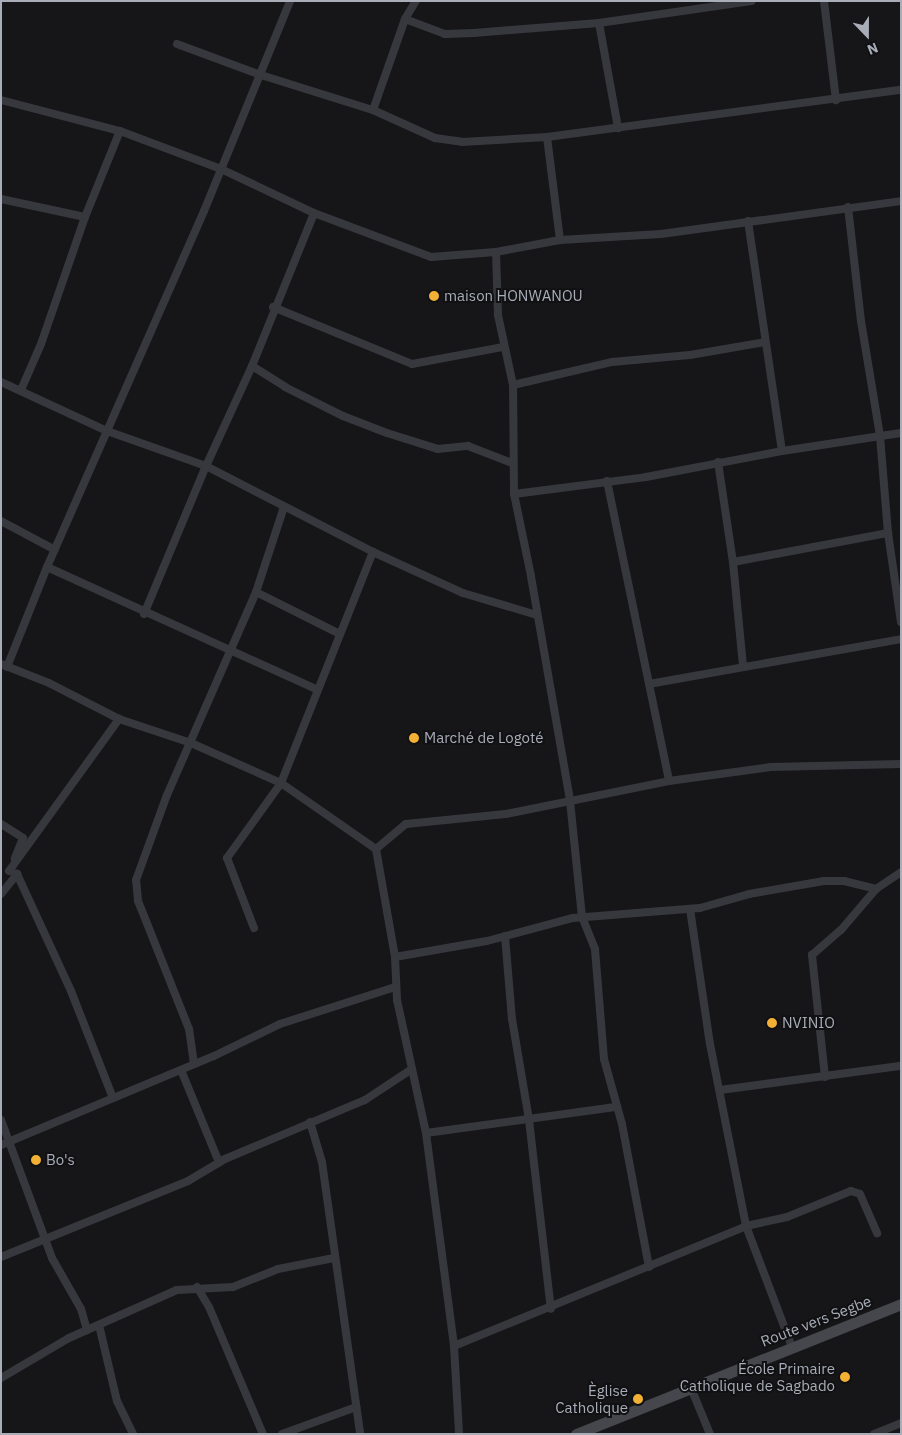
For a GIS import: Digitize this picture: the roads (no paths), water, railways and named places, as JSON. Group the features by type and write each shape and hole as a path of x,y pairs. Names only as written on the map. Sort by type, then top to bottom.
{"main road":[{"name":"Route vers Segbe","path":"576,1434 901,1304"}],"street":[{"path":"290,1 221,169 4,666 49,683 118,719 191,743 281,783 376,849 395,957 396,987 426,1133 454,1346 459,1434"},
{"path":"373,110 406,19 416,1"},
{"path":"406,19 445,34 599,23 720,3 750,1"},
{"path":"824,1 836,100"},
{"path":"599,23 618,128"},
{"path":"177,44 261,75 373,110 435,138 462,142 547,136 618,128 901,90"},
{"path":"1,100 120,131 221,169 314,212 431,257 496,252 560,240 661,234 901,201"},
{"path":"21,390 41,344 85,217 120,131"},
{"path":"547,136 560,240"},
{"path":"1,198 85,217"},
{"path":"848,207 861,321 880,436 888,533 901,622"},
{"path":"144,614 206,466 252,366 273,307 314,212"},
{"path":"748,221 782,451"},
{"path":"496,252 503,347 513,385 512,463 514,494 570,800 582,917 595,949 600,1035 617,1107 649,1267"},
{"path":"273,307 412,364 503,347"},
{"path":"513,385 612,362 690,355 765,342"},
{"path":"252,366 285,387 343,416 387,433 438,449 468,446 512,463"},
{"path":"1,382 107,430 206,466 373,552 463,593 537,614"},
{"path":"514,494 607,481 901,433"},
{"path":"718,462 733,562 743,666"},
{"path":"607,481 669,781"},
{"path":"194,1064 193,1044 184,1014 135,888 167,795 256,592 284,507"},
{"path":"1,521 54,550"},
{"path":"733,562 888,533"},
{"path":"254,928 227,858 281,783 316,689 373,552"},
{"path":"47,568 144,614 230,648 316,689"},
{"path":"256,592 340,634"},
{"path":"649,684 901,639"},
{"path":"1,894 13,873 118,719"},
{"path":"376,849 406,824 506,814 669,781 771,767 901,764"},
{"path":"1,824 23,838 13,873 71,992 112,1098"},
{"path":"825,1078 812,955 841,930 876,889 901,872"},
{"path":"395,957 506,936 582,917 690,909 824,881 844,881 876,889"},
{"path":"690,909 710,1044 746,1226 792,1347"},
{"path":"506,936 512,1019 529,1120 551,1309"},
{"path":"1,1145 181,1070 280,1024 396,987"},
{"path":"720,1090 825,1078 901,1066"},
{"path":"181,1070 218,1162"},
{"path":"1,1257 46,1237 65,1233 188,1181 218,1162 386,1089 412,1070"},
{"path":"426,1133 617,1107"},
{"path":"1,1120 46,1237 52,1258 81,1309 87,1330"},
{"path":"310,1122 322,1162 360,1434"},
{"path":"454,1346 551,1309 746,1226 787,1217 855,1191 860,1194 877,1233"},
{"path":"1,1378 87,1330 177,1290 197,1287 233,1286 278,1269 334,1258"},
{"path":"197,1287 209,1307 263,1434"},
{"path":"99,1325 117,1401 133,1434"},
{"path":"691,1388 710,1434"},
{"path":"282,1434 356,1406"},
{"path":"874,1434 901,1423"}],"place":[{"name":"maison HONWANOU","path":"434,296"},
{"name":"Marché de Logoté","path":"414,738"},
{"name":"NVINIO","path":"772,1023"},
{"name":"Bo's","path":"36,1160"},
{"name":"École Primaire Catholique de Sagbado","path":"845,1377"},
{"name":"Èglise Catholique","path":"638,1399"}]}
